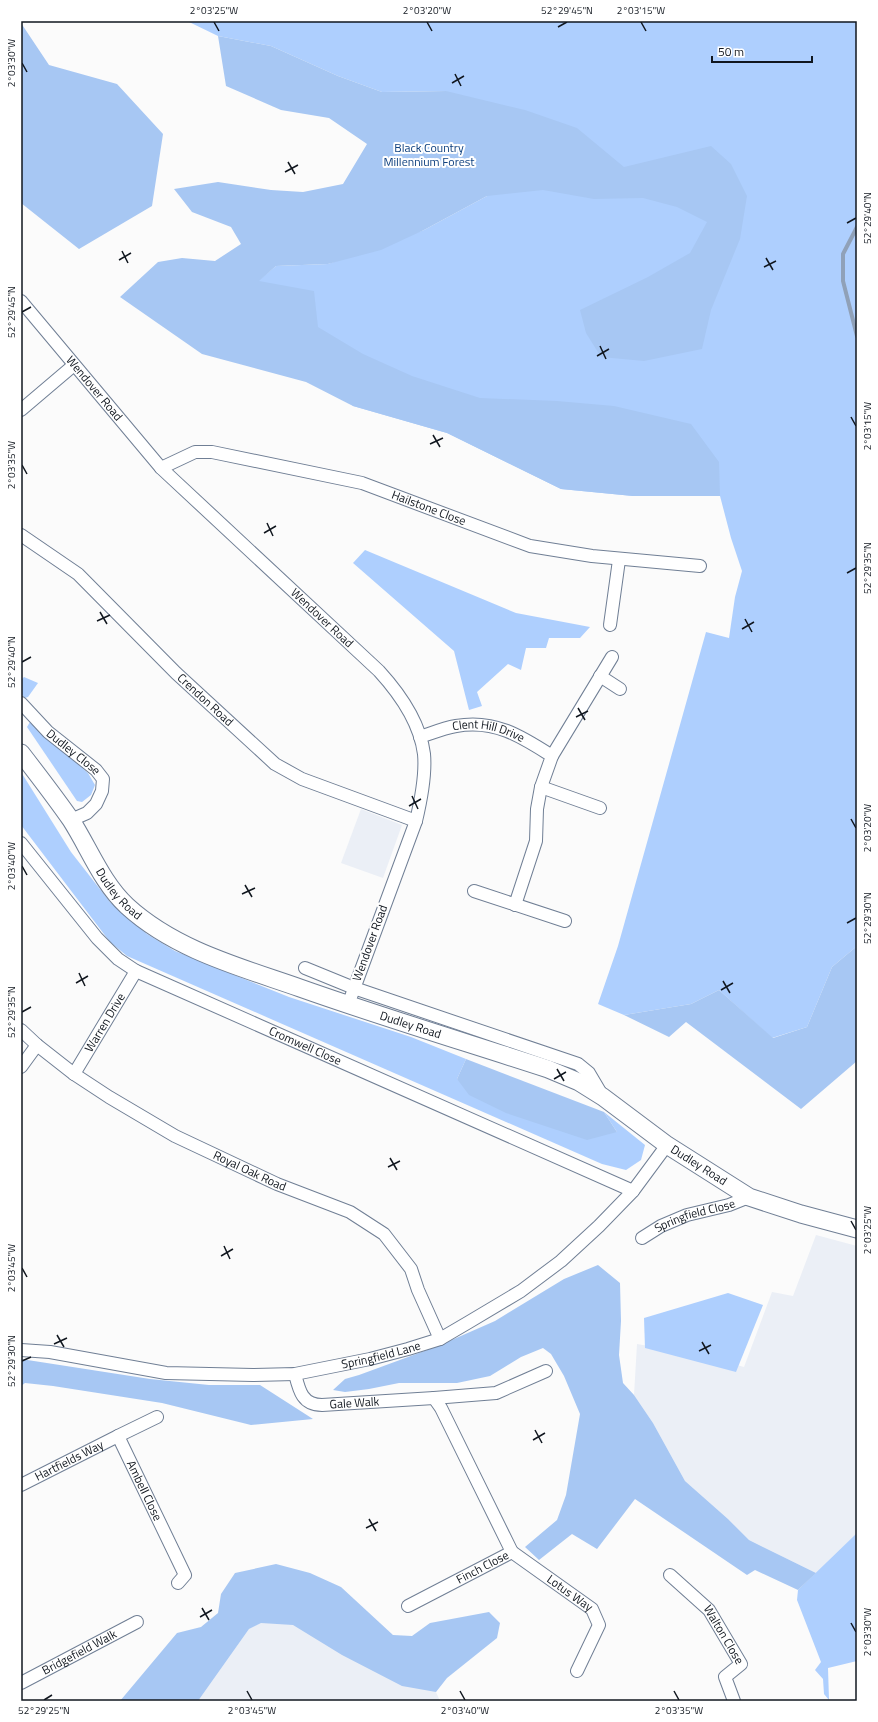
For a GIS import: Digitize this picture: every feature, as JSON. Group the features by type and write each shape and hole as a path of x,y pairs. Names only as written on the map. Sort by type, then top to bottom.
{"main road":[{"name":"Dudley Road","path":"21,753 70,820 112,887 126,904 148,924 171,938 212,957 348,1005 548,1069 579,1082 603,1097 667,1145 749,1196 801,1214 857,1229"}],"street":[{"name":"Wendover Road","path":"21,301 161,468 379,671 392,685 408,710 420,737 424,755 422,795 416,821 348,1005"},
{"path":"21,410 74,365"},
{"name":"Hailstone Close","path":"161,468 196,452 212,452 362,483 530,546 558,552 619,560 700,566"},
{"name":"Crendon Road","path":"21,535 78,574 176,672 275,764 302,780 416,821"},
{"path":"610,625 619,560"},
{"path":"515,905 536,841 537,809 541,787 552,756 612,657"},
{"path":"600,676 620,689"},
{"name":"Dudley Close","path":"21,703 48,732 96,770 103,779 102,791 96,804 87,813 70,820"},
{"name":"Clent Hill Drive","path":"420,737 455,726 477,724 497,726 533,744 552,756"},
{"path":"541,787 600,808"},
{"name":"Cromwell Close","path":"21,843 97,938 118,959 136,971 633,1191"},
{"path":"474,891 564,921"},
{"path":"306,968 354,988 578,1064 589,1073 603,1097"},
{"name":"Warren Drive","path":"74,1074 136,971"},
{"name":"Royal Oak Road","path":"21,1030 37,1045 74,1074 109,1097 175,1136 277,1184 350,1212 384,1234 411,1269 418,1290 440,1339"},
{"path":"21,1067 37,1045"},
{"name":"Springfield Lane","path":"21,1350 50,1352 166,1373 253,1375 295,1374 370,1359 440,1339 521,1291 561,1260 599,1226 633,1191 667,1145"},
{"name":"Springfield Close","path":"642,1238 662,1226 687,1215 729,1205 749,1196"},
{"name":"Gale Walk","path":"295,1374 300,1393 314,1405 496,1393 546,1371"},
{"name":"Finch Close","path":"408,1606 512,1552 458,1442 434,1398"},
{"path":"118,1436 157,1417"},
{"name":"Hartfields Way","path":"21,1486 118,1436"},
{"name":"Ambell Close","path":"118,1436 186,1575 178,1583"},
{"name":"Lotus Way","path":"512,1552 592,1609 599,1625 577,1671"},
{"name":"Walton Close","path":"670,1575 709,1610 741,1664 725,1677 734,1701"},
{"name":"Bridgefield Walk","path":"21,1684 137,1622"}],"shaded area":[{"path":"187,21 857,21 857,946 832,967 807,1027 772,1038 719,990 691,1004 624,1015 598,1004 618,946 706,632 729,638 735,597 742,571 731,538 720,496 633,496 561,489 447,433 353,406 258,281 276,266 328,264 424,230 487,196 446,91 382,92 338,76 271,46 218,36"},
{"path":"365,550 516,613 590,627 580,638 549,638 546,648 526,648 521,670 508,664 477,692 482,706 469,710 454,651 353,563"},
{"path":"24,677 38,683 28,697 25,698 21,694 21,680"},
{"path":"30,722 88,773 95,785 91,795 82,802 77,801 27,727"},
{"path":"21,772 71,852 110,902 147,934 175,951 289,997 411,1037 466,1059 457,1079 617,1132 604,1112 645,1145 641,1160 626,1170 602,1164 127,956 110,942 21,825"},
{"path":"361,809 402,825 383,878 341,863"},
{"path":"816,1235 857,1246 857,1533 816,1573 749,1540 728,1519 685,1481 653,1423 634,1395 637,1344 701,1355 744,1367 772,1292 793,1296"},
{"path":"728,1293 763,1305 736,1372 645,1348 644,1318"},
{"path":"857,1533 857,1661 828,1668 829,1700 824,1694 823,1679 815,1670 821,1662 797,1600 798,1590"},
{"path":"298,1603 436,1692 440,1701 198,1701 249,1629"}],"green space":[{"path":"21,23 49,65 117,84 163,134 152,206 79,249 21,203"},
{"name":"Black Country Millennium Forest","path":"218,36 271,46 338,76 382,92 446,91 525,110 577,128 624,167 711,146 731,164 747,196 740,239 711,310 702,349 644,361 601,357 586,333 580,310 648,277 690,253 707,222 677,207 643,198 594,199 543,190 487,196 424,230 381,250 328,264 276,266 259,281 314,291 318,327 363,354 412,376 480,398 557,401 614,406 691,424 719,462 720,496 633,496 561,489 447,433 353,406 306,382 202,354 120,297 158,262 182,258 215,261 241,244 231,227 192,212 174,189 218,182 271,190 303,192 343,184 367,144 329,118 281,110 226,86"},
{"path":"857,946 857,1061 801,1109 686,1022 669,1037 624,1015 691,1004 719,990 773,1038 807,1027 832,967"},
{"path":"466,1059 604,1112 617,1132 587,1140 506,1113 469,1095 457,1079"},
{"path":"598,1265 620,1283 621,1321 619,1355 623,1383 634,1395 653,1423 685,1481 728,1519 749,1540 816,1573 798,1590 755,1570 747,1575 635,1499 597,1549 572,1534 539,1560 525,1547 557,1520 566,1495 580,1414 564,1376 551,1354 543,1348 521,1357 490,1376 457,1383 399,1383 345,1392 333,1390 345,1379 438,1346 495,1321 564,1279"},
{"path":"21,1359 150,1379 209,1385 260,1385 313,1419 251,1425 162,1403 53,1386 25,1383 21,1386"},
{"path":"276,1564 310,1573 341,1587 393,1635 412,1636 430,1623 489,1612 500,1623 497,1638 447,1678 436,1692 402,1686 342,1655 293,1625 261,1623 249,1629 198,1701 120,1701 177,1633 201,1627 218,1613 221,1594 235,1573"}],"waterway":[{"path":"857,227 843,254 843,281 857,336"}]}
